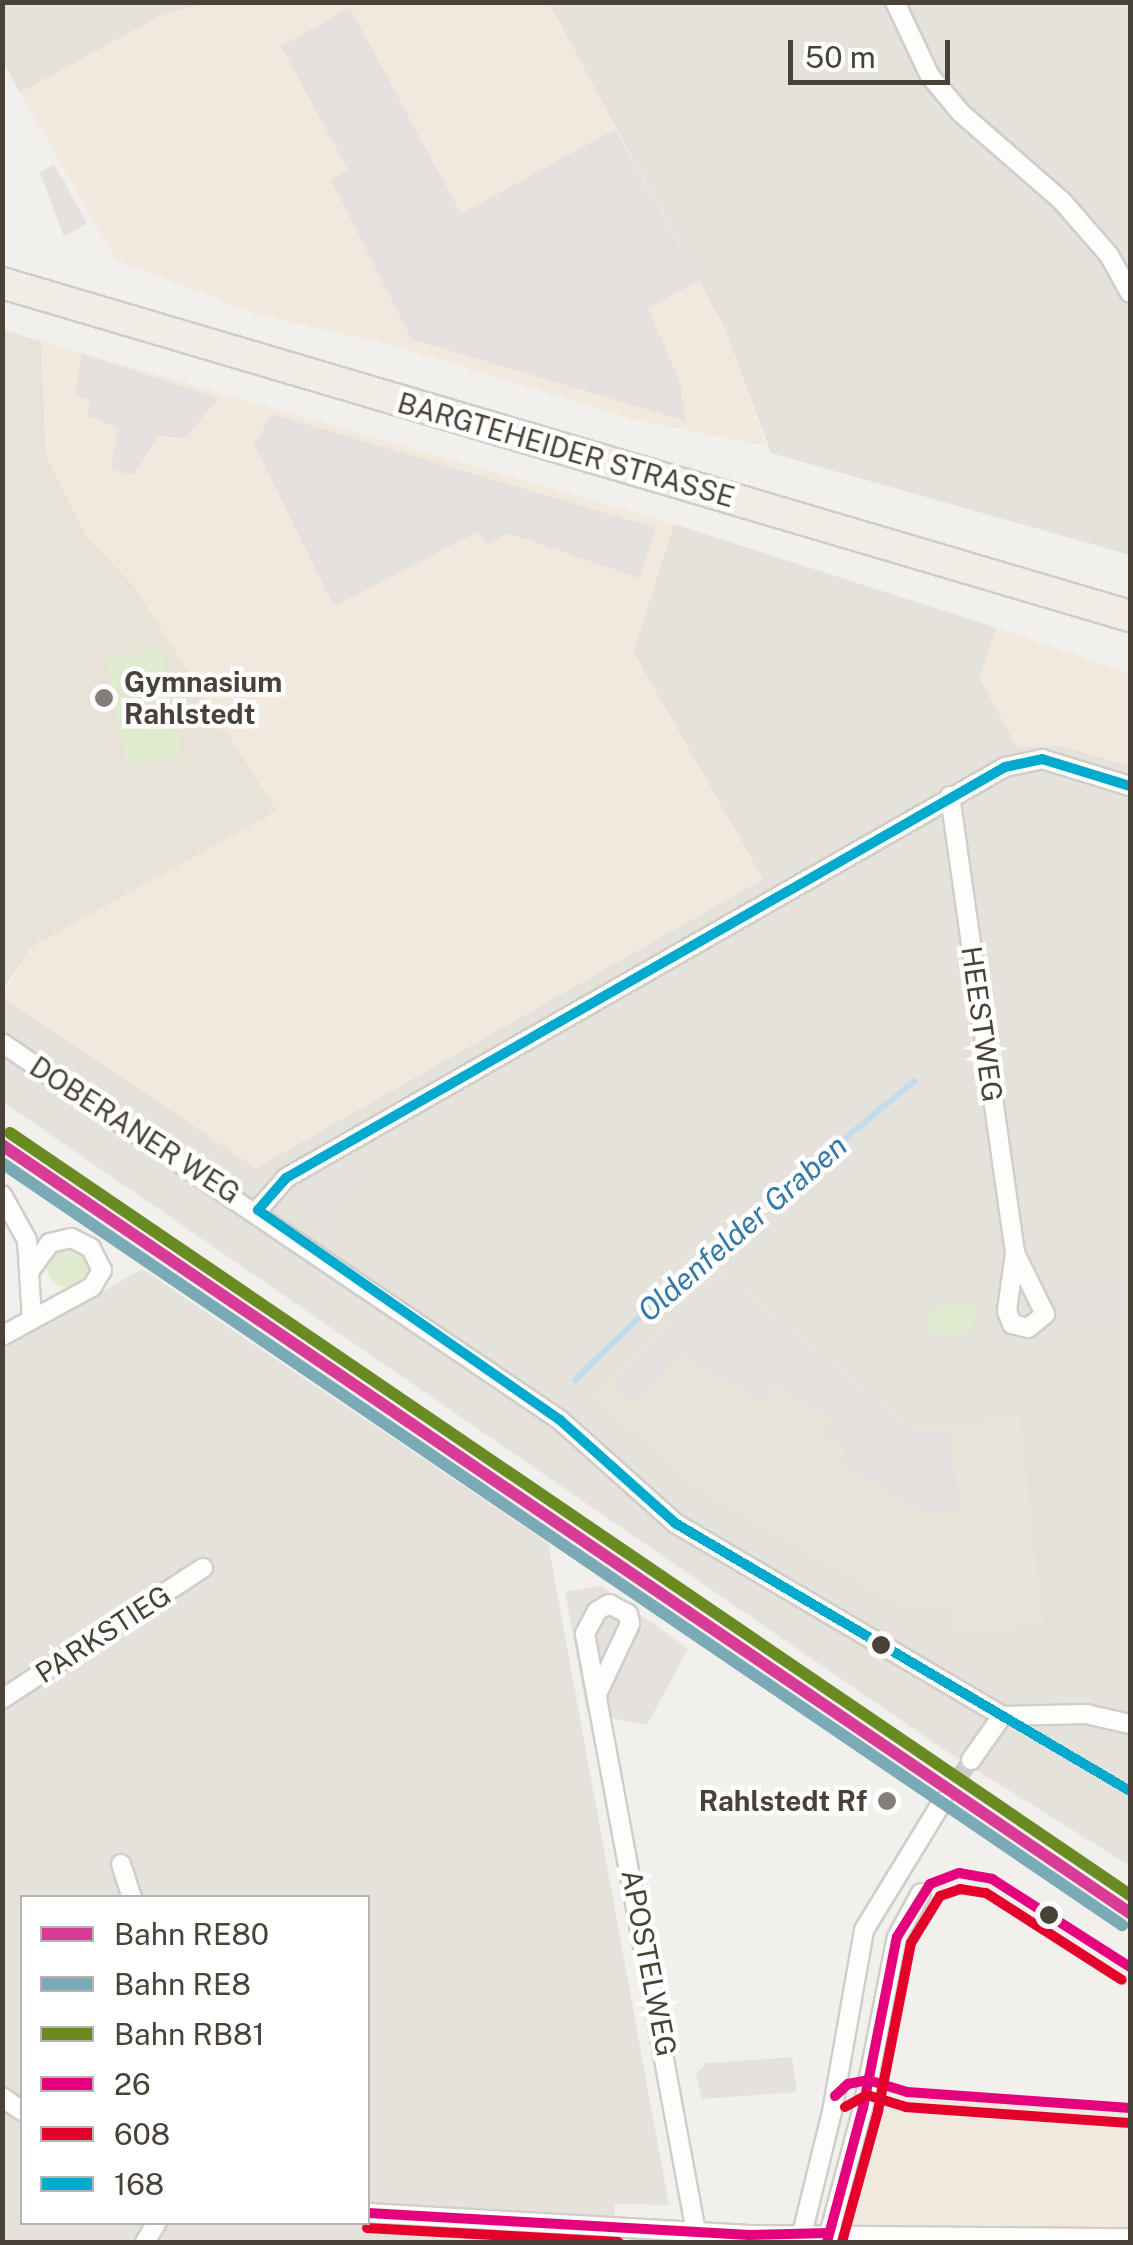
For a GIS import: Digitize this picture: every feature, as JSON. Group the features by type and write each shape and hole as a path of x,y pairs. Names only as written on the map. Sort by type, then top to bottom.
{"main road":[{"name":"BARGTEHEIDER STRASSE","path":"2,283 1130,616"}],"street":[{"path":"895,2 930,76 961,113 1062,201 1109,255 1130,294"},
{"path":"258,1210 286,1178 1006,767 1042,760 1130,786"},
{"name":"HEESTWEG","path":"950,796 1015,1252"},
{"name":"DOBERANER WEG","path":"2,1043 258,1210 560,1420 674,1523 1002,1716"},
{"path":"2,1195 27,1240 32,1268 32,1319"},
{"path":"2,1336 92,1287 102,1270 91,1248 71,1238 50,1243 32,1268"},
{"name":"PARKSTIEG","path":"2,1699 203,1568"},
{"name":"APOSTELWEG","path":"597,1694 696,2232"},
{"path":"971,1760 1002,1716 1086,1714 1130,1724"},
{"path":"800,2238 842,2090 848,2018 871,1913 942,1802"},
{"path":"121,1864 131,1895"},
{"path":"828,2238 863,2108 897,1937 922,1893"},
{"path":"842,2090 868,2080"},
{"path":"842,2090 863,2108"},
{"path":"370,2213 800,2238 853,2233 1130,2238"}],"shaded area":[{"path":"2,3 205,3 158,17 20,93 3,61"},
{"path":"205,3 549,3 724,327 766,446 631,419 396,346 259,315 117,261 20,93 158,17"},
{"path":"545,3 1130,3 1130,555 771,453 724,327"},
{"path":"350,8 461,214 615,129 699,281 648,308 680,383 686,421 411,339 331,180 348,170 281,46"},
{"path":"54,164 87,223 64,237 40,172"},
{"name":"Gymnasium Rahlstedt","path":"3,330 41,341 46,457 86,537 133,585 277,811 31,947 3,990"},
{"path":"41,341 674,524 633,652 763,879 256,1168 3,996 30,947 133,585 86,537 46,457"},
{"path":"82,354 219,398 185,438 158,436 134,475 111,470 118,428 87,416 91,400 75,395"},
{"path":"272,414 656,528 639,578 508,533 486,545 478,532 334,606 254,444"},
{"path":"674,524 997,628 979,677 1017,746 1062,746 1130,766 1130,1866 943,1749 3,1102 2,996 256,1168 763,879 633,652"},
{"path":"997,628 1130,673 1130,766 1062,746 1017,747 979,677"},
{"path":"346,1158 357,1176 331,1192 327,1222 312,1204 308,1181"},
{"path":"717,1266 914,1427 1020,1416 1043,1625 962,1634 953,1630 950,1607 905,1610 700,1492 593,1398"},
{"path":"142,1269 548,1543 669,2205 615,2204 614,2242 3,2242 2,1350"},
{"path":"717,1272 914,1433 949,1429 960,1510 929,1515 840,1461 846,1449 823,1435 833,1418 775,1383 762,1401 680,1352 636,1404 614,1383"},
{"path":"1064,1284 1130,1284 1130,1319 1064,1319"},
{"path":"601,1586 688,1649 647,1725 587,1713 565,1592"},
{"path":"792,2057 797,2092 702,2099 696,2074 706,2063"},
{"path":"908,2097 1130,2113 1130,2242 850,2242 877,2117"}],"green space":[{"path":"161,648 182,755 127,766 106,659"},
{"path":"68,1245 83,1251 89,1266 83,1281 68,1287 53,1281 47,1266 53,1251"},
{"path":"963,1303 976,1310 972,1329 940,1335 927,1328 932,1309"}],"waterway":[{"name":"Oldenfelder Graben","path":"575,1380 698,1260 914,1081"}],"tunnel":[{"path":"942,1802 971,1760"}],"rail line":[{"name":"RB81","path":"10,1133 1130,1895"},
{"name":"RE80","path":"2,1145 1130,1913"},
{"name":"RE8","path":"2,1163 1122,1925"}],"transit line":[{"name":"168","path":"258,1210 286,1178 1005,767 1042,759 1130,786"},
{"name":"168","path":"258,1210 560,1420 675,1523 1130,1791"},
{"name":"26","path":"827,2242 863,2108 897,1937 930,1884 959,1873 992,1879 1130,1967"},
{"name":"608","path":"842,2242 878,2111 911,1943 940,1896 960,1889 986,1893 1122,1980"},
{"name":"26","path":"835,2096 848,2084 868,2080 907,2092 1130,2108"},
{"name":"608","path":"845,2107 867,2095 906,2107 1129,2123"},
{"name":"26","path":"370,2213 749,2235 829,2233"},
{"name":"608","path":"367,2228 619,2242"}],"place":[{"name":"Gymnasium Rahlstedt","path":"104,698"},
{"name":"Rahlstedt Rf","path":"887,1801"}]}
